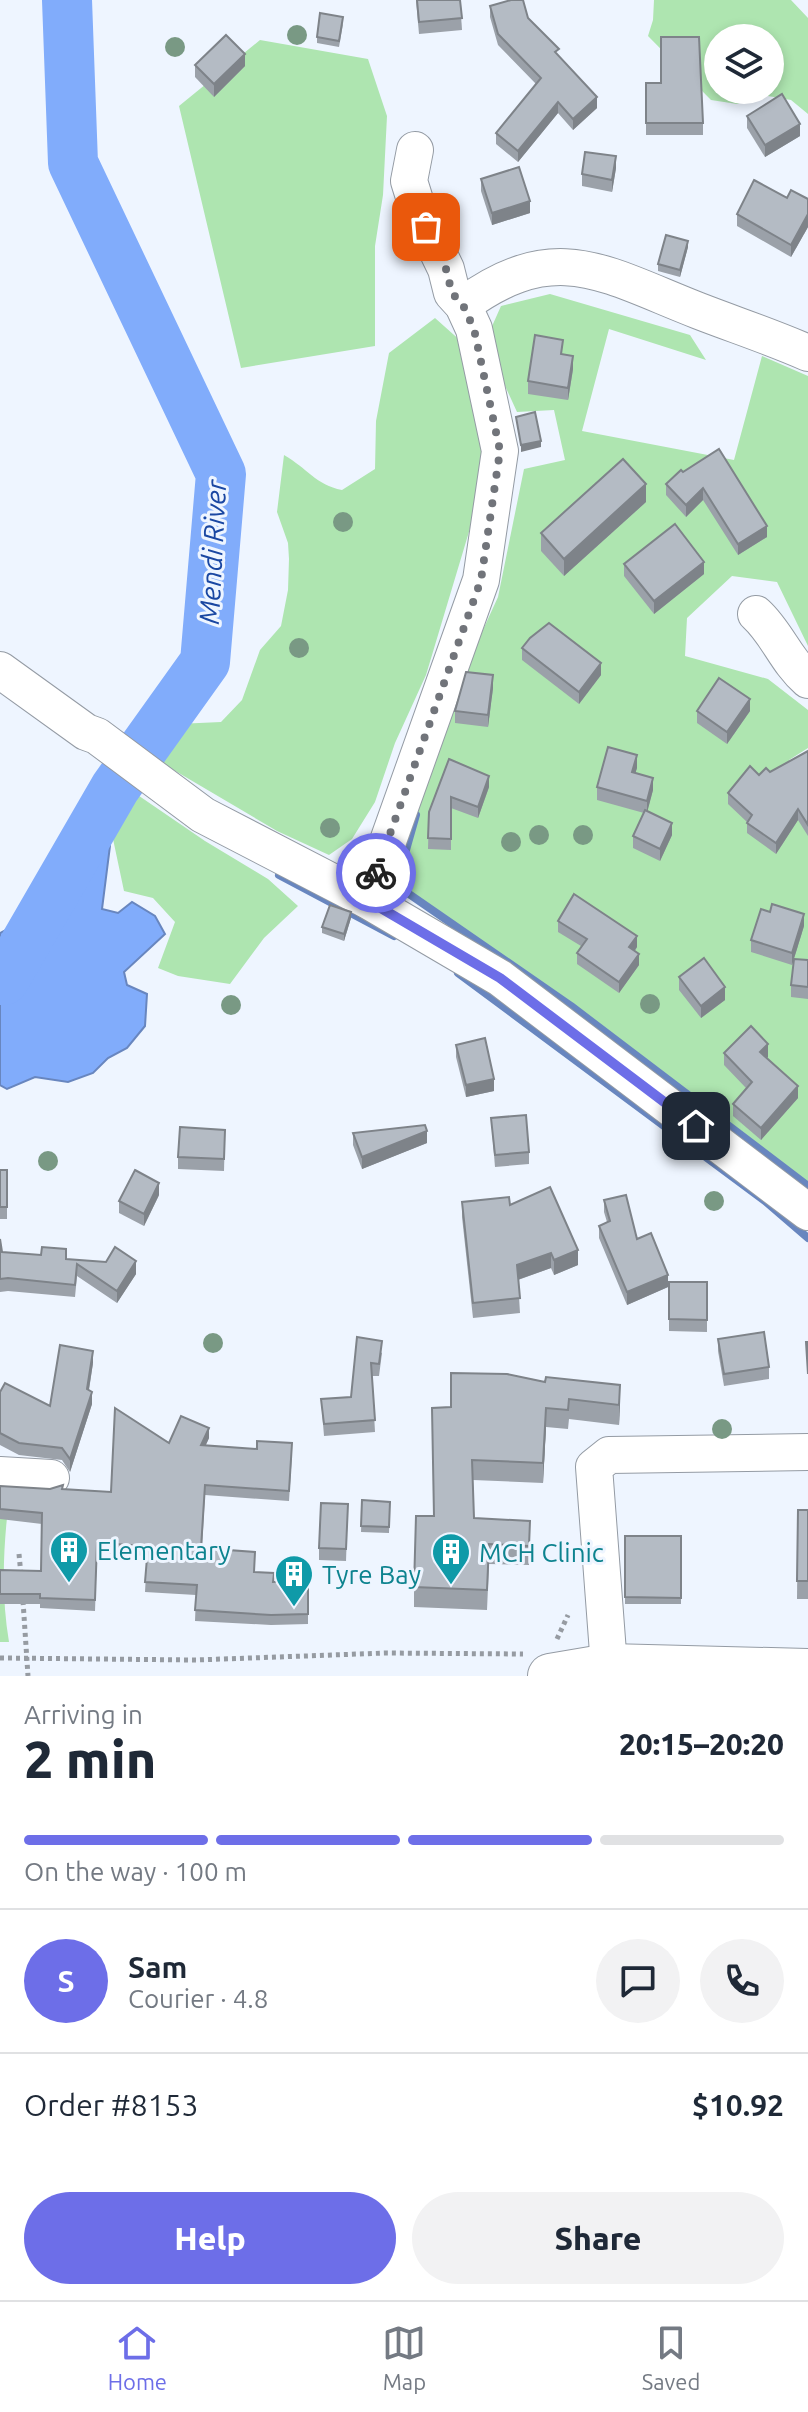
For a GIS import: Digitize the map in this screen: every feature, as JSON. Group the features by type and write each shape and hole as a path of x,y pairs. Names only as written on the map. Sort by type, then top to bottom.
{"main road":[{"path":"545,1657 609,1666 808,1671"}],"street":[{"path":"367,900 481,580 500,451 474,329 463,305 452,293 446,269 419,213 409,181 415,150"},
{"path":"463,305 489,286 510,276 548,267 582,267 629,282 808,353"},
{"path":"756,614 768,625 794,668 808,680"},
{"path":"0,670 86,732 97,736 203,815 367,900 500,978 808,1212"},
{"path":"609,1666 594,1467 609,1455 808,1452"},
{"path":"0,1475 51,1478"}],"path":[{"path":"19,1554 28,1676"},
{"path":"0,1658 196,1660 386,1653 545,1657 568,1615"}],"green space":[{"path":"654,0 791,0 808,18 808,114 791,100 784,99 784,24 704,24 704,93 648,36"},
{"path":"260,40 368,59 387,116 383,195 375,246 375,346 241,368 179,106"},
{"path":"550,294 690,335 706,360 609,329 582,431 734,460 762,356 808,376 808,646 777,582 732,576 687,618 685,656 768,679 808,710 808,748 789,760 808,804 808,1188 571,1006 396,885 418,808 476,645 498,597 524,469 565,460 554,410 517,412 485,342 501,306"},
{"path":"435,318 463,343 485,451 474,515 426,675 395,743 375,802 352,839 329,855 277,831 155,759 145,733 177,724 221,722 242,700 260,650 281,626 288,590 288,543 277,512 284,455 318,480 342,490 375,469 376,421 389,353"},
{"path":"126,787 268,879 298,906 264,938 230,984 178,976 158,968 175,922 153,898 124,891 109,820"},
{"path":"0,1483 11,1483 4,1562 9,1642 0,1642"}],"water":[{"path":"88,796 110,846 102,909 118,913 132,902 155,916 165,934 124,972 127,985 147,994 145,1026 127,1048 108,1058 93,1073 68,1082 35,1077 7,1089 0,1085 0,933 8,929 55,870"}],"building":[{"path":"417,0 460,0 462,18 419,22"},
{"path":"523,0 528,18 559,49 555,52 597,97 573,119 558,102 518,151 496,133 541,78 498,34 490,6"},
{"path":"320,13 343,17 339,41 317,37"},
{"path":"226,35 245,54 214,84 195,65"},
{"path":"661,37 699,37 703,123 646,123 646,83 661,83"},
{"path":"784,97 800,124 765,145 747,116 766,104 784,104"},
{"path":"585,152 616,156 612,180 582,174"},
{"path":"519,167 530,201 492,213 481,179"},
{"path":"754,180 787,198 791,190 808,199 808,214 791,245 737,214"},
{"path":"666,235 688,241 680,270 658,264"},
{"path":"535,335 563,340 561,354 573,356 568,388 528,381"},
{"path":"535,412 541,441 521,445 516,417"},
{"path":"719,449 767,526 738,544 703,488 686,505 666,484 681,470 683,472"},
{"path":"623,459 646,484 564,559 541,533"},
{"path":"675,524 704,562 654,601 624,564"},
{"path":"549,623 601,663 579,692 522,648"},
{"path":"466,672 493,675 488,715 455,711"},
{"path":"719,678 750,699 727,732 697,711"},
{"path":"608,747 637,755 632,772 653,778 647,801 597,787"},
{"path":"808,751 808,825 798,809 776,843 747,823 752,815 728,793 750,766 759,775 766,768 770,772"},
{"path":"449,759 489,776 478,807 451,797 451,839 428,838 429,812"},
{"path":"645,810 672,823 660,849 633,836"},
{"path":"574,894 637,936 629,947 639,954 619,982 577,953 587,939 558,921"},
{"path":"772,904 804,914 792,953 751,940 761,909 770,912"},
{"path":"330,905 351,912 344,934 322,927"},
{"path":"704,958 725,987 701,1006 679,977"},
{"path":"794,959 808,960 808,987 791,985"},
{"path":"751,1026 768,1044 760,1052 798,1086 761,1128 733,1104 752,1082 724,1053"},
{"path":"485,1038 494,1079 466,1085 456,1045"},
{"path":"526,1115 529,1152 495,1155 491,1118"},
{"path":"425,1125 427,1131 362,1157 353,1133"},
{"path":"180,1127 225,1130 224,1159 178,1157"},
{"path":"0,1170 7,1170 7,1207 0,1207"},
{"path":"135,1170 159,1183 144,1214 119,1201"},
{"path":"550,1187 578,1250 554,1260 551,1253 517,1265 520,1298 473,1303 462,1202 509,1197 510,1205"},
{"path":"626,1195 637,1239 651,1233 668,1275 627,1292 599,1226 610,1221 604,1200"},
{"path":"0,1239 2,1252 41,1255 42,1247 66,1249 66,1259 106,1262 115,1247 136,1261 117,1291 77,1264 75,1285 0,1279"},
{"path":"669,1282 707,1282 707,1320 669,1319"},
{"path":"764,1332 769,1367 724,1374 718,1339"},
{"path":"357,1337 382,1341 379,1364 371,1363 375,1420 324,1424 321,1399 351,1397"},
{"path":"60,1345 93,1351 87,1389 92,1392 70,1459 62,1448 19,1443 0,1433 0,1392 5,1383 50,1406"},
{"path":"451,1373 507,1374 545,1382 546,1377 620,1385 619,1405 569,1399 568,1410 546,1408 543,1463 472,1460 474,1518 530,1521 529,1546 489,1544 487,1590 414,1587 416,1516 434,1516 432,1408 451,1407"},
{"path":"115,1408 169,1443 181,1416 209,1428 201,1445 257,1449 257,1441 292,1443 289,1491 205,1485 201,1548 255,1552 254,1572 274,1573 273,1582 308,1581 308,1614 195,1610 197,1585 145,1582 148,1546 97,1543 95,1600 40,1598 40,1594 0,1594 0,1570 41,1571 42,1513 0,1509 0,1486 50,1489 63,1485 62,1489 111,1492"},
{"path":"362,1500 390,1502 389,1527 361,1526"},
{"path":"321,1503 348,1504 346,1549 319,1548"},
{"path":"798,1510 808,1510 808,1581 797,1581"},
{"path":"625,1536 681,1536 681,1598 625,1597"}],"waterway":[{"name":"Mendi River","path":"0,980 4,980 115,788 205,662 221,474 73,163 67,0"},
{"path":"416,815 396,885 571,1006 808,1186"},
{"path":"279,875 394,936"},
{"path":"458,973 765,1201 808,1238"}],"way so far":[{"path":"376,873 481,580 500,451 474,329 463,305 452,293 446,269 426,227"}],"place":[{"name":"Elementary","path":"69,1584"},
{"name":"MCH Clinic","path":"451,1586"},
{"name":"Tyre Bay","path":"294,1608"}],"route":[{"path":"376,873 367,900 500,978 696,1126"}]}
